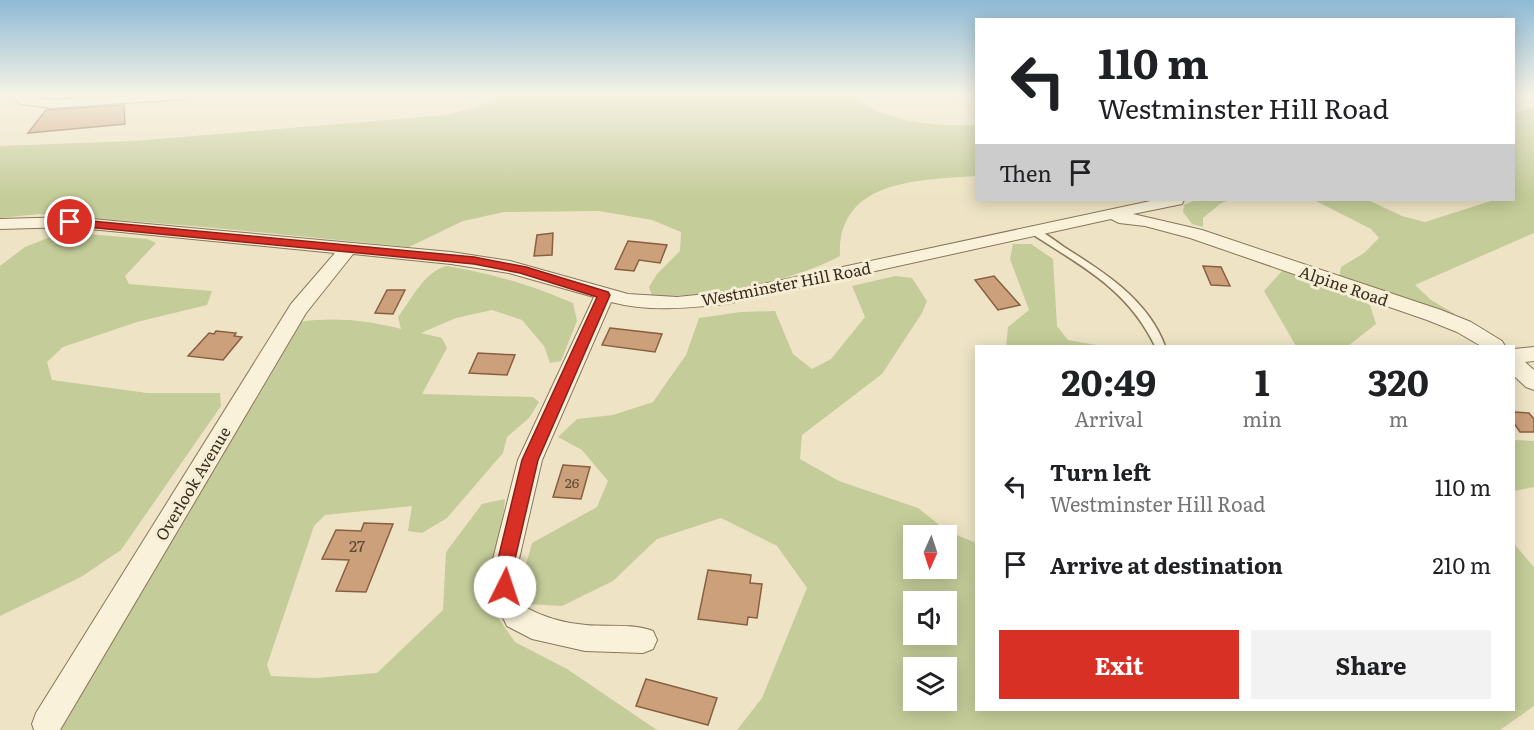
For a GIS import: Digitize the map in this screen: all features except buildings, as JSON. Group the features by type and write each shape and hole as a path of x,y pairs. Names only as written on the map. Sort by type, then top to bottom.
{"street":[{"name":"Westminster Hill Road","path":"0,224 70,222 451,258 510,267 604,295 656,303 726,298 1172,201"},
{"name":"Alpine Road","path":"1159,204 1188,232"},
{"name":"Alpine Road","path":"1099,217 1144,221 1188,232 1443,319 1493,345"},
{"name":"Overlook Avenue","path":"47,724 298,309 348,249"},
{"path":"604,295 530,460 506,559 505,587 508,603 517,617 542,630 585,638 643,640"},
{"path":"1515,356 1534,354"},
{"path":"1515,365 1534,382"}],"lane":[{"path":"1032,230 1100,276 1137,305 1155,333 1160,345"}],"green space":[{"path":"277,129 975,129 975,176 908,183 886,189 867,198 852,212 843,231 840,256 820,266 774,281 723,291 674,296 652,296 649,287 657,274 680,251 681,232 652,220 599,211 504,212 463,221 409,247 39,214 0,218 0,146 134,141"},
{"path":"1515,129 1534,129 1534,233 1415,285 1431,300 1455,314 1439,314 1339,278 1341,267 1364,253 1379,238 1371,229 1316,201 1370,201 1402,216 1425,222 1491,201 1515,201"},
{"path":"1194,201 1227,201 1203,218 1203,227 1192,224 1183,212 1184,205"},
{"path":"63,232 147,239 156,243 125,276 129,284 212,291 207,305 137,322 63,347 47,362 52,380 147,393 220,393 221,406 121,550 81,577 0,616 0,266 25,247"},
{"path":"1013,244 1031,244 1053,259 1057,326 1068,340 1096,345 1006,345 1008,327 1029,310 1010,259"},
{"path":"446,266 511,280 573,303 577,321 561,361 550,363 544,346 522,320 492,310 456,318 421,333 442,338 447,348 422,394 533,397 539,402 529,418 507,437 503,453 447,518 422,533 408,531 412,506 325,515 314,526 267,665 271,676 316,678 377,673 443,610 446,552 482,504 505,499 494,612 515,642 567,669 657,730 53,730 299,322 350,320 401,329 398,317 413,295 424,280"},
{"path":"1282,271 1322,282 1370,305 1376,324 1349,345 1295,345 1264,291"},
{"path":"895,276 912,278 927,301 922,313 882,374 802,435 800,459 839,481 918,508 939,525 903,525 903,579 957,579 957,535 975,543 975,711 1515,711 1515,545 1534,567 1534,706 1500,730 737,730 762,698 807,588 777,546 721,518 657,539 613,581 562,606 528,604 521,582 532,543 597,507 608,481 582,450 558,437 577,419 613,415 653,402 686,355 699,318 741,312 775,311 793,354 812,369 831,359 865,317 852,286"},
{"path":"1515,440 1534,441 1534,487 1515,491"}],"route":[{"path":"70,222 474,261 522,270 604,295 530,460 506,559 505,587"}]}
